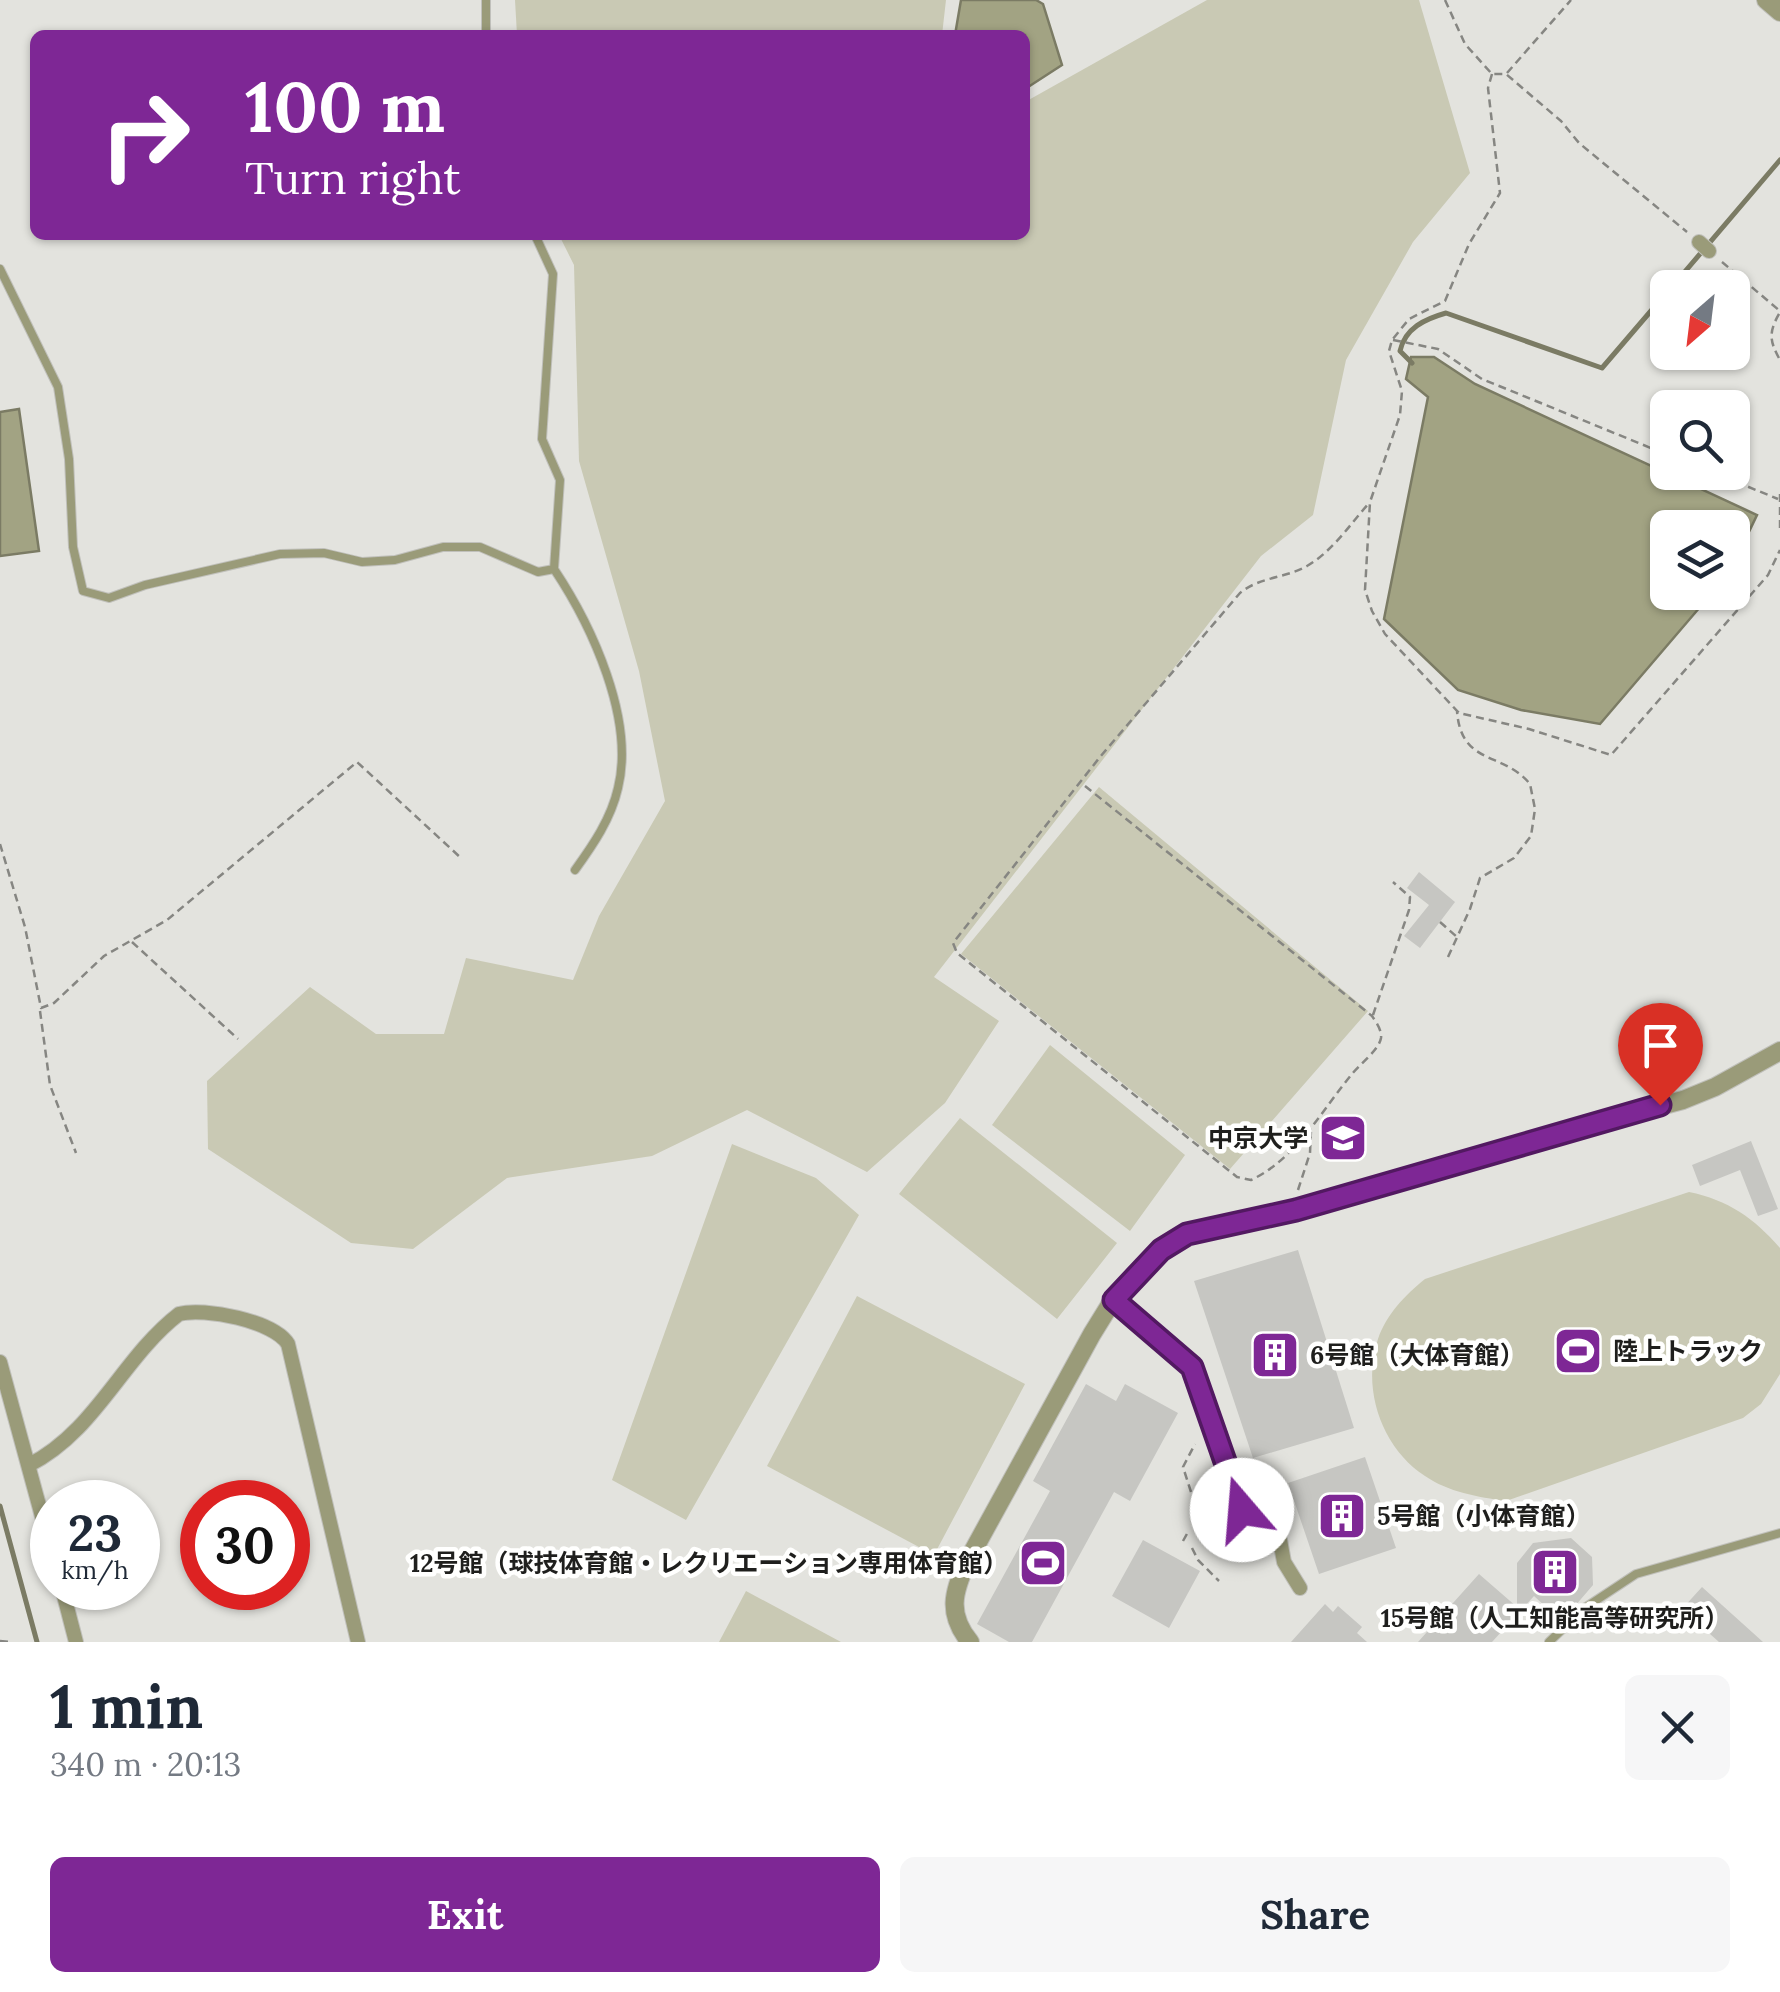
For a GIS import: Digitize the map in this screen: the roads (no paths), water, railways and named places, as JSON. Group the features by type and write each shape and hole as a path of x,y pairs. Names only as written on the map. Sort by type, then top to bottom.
{"street":[{"path":"1766,0 1780,12"},
{"path":"970,1642 957,1624 954,1590 1092,1334 1114,1300 1161,1250 1187,1234 1296,1210 1683,1100 1715,1088 1780,1051"},
{"path":"1114,1300 1192,1367 1242,1510 1246,1517 1280,1540 1284,1562 1300,1588"},
{"path":"29,1465 83,1426 121,1376 179,1314 212,1313 276,1330 288,1344 358,1642"},
{"path":"0,1362 33,1480"},
{"path":"68,1610 76,1642"}],"lane":[{"path":"486,0 486,30"},
{"path":"536,240 553,274 542,439 560,480 554,570 587,621 616,712 623,759 618,790 601,834 575,870"},
{"path":"0,270 58,387 69,459 73,547 83,591 109,598 145,585 280,554 324,554 362,562 396,560 443,547 480,547 538,572 554,570"},
{"path":"1549,1642 1586,1606 1636,1574 1780,1532"}],"waterway":[{"path":"1686,270 1780,160"},
{"path":"1412,363 1400,351 1406,336 1424,322 1446,313 1602,368 1650,312"},
{"path":"0,1506 37,1642"}],"place":[{"name":"中京大学","path":"1343,1138"},
{"name":"陸上トラック","path":"1578,1351"},
{"name":"6号館（大体育館）","path":"1275,1355"},
{"name":"5号館（小体育館）","path":"1342,1516"},
{"name":"12号館（球技体育館・レクリエーション専用体育館）","path":"1043,1563"},
{"name":"15号館（人工知能高等研究所）","path":"1555,1572"}]}
